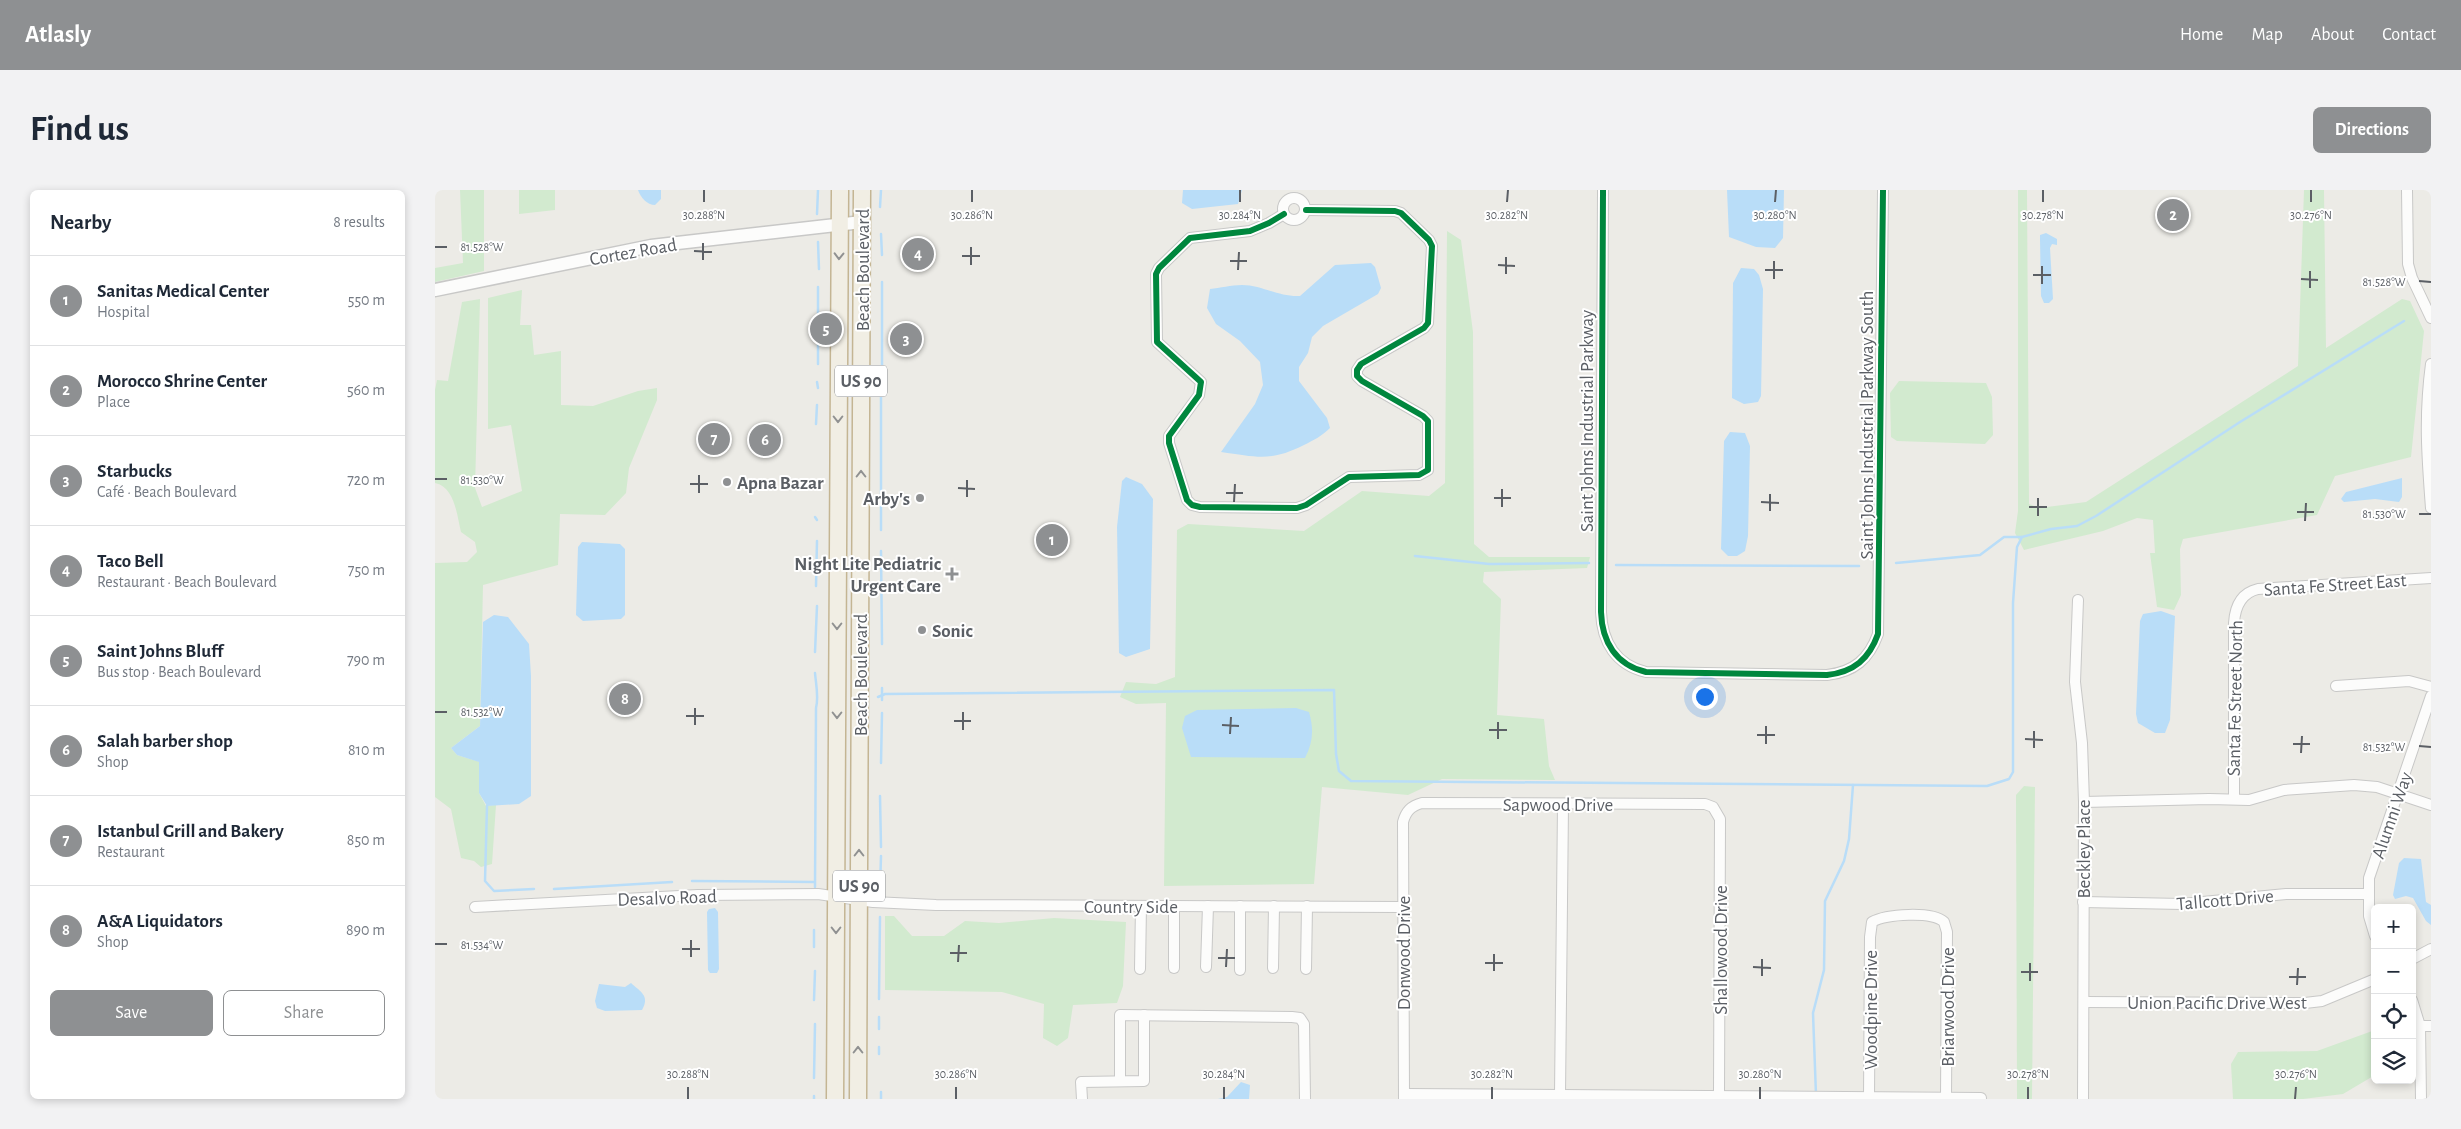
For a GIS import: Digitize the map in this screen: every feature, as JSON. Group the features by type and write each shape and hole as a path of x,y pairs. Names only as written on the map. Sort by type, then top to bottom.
{"highway":[{"name":"US 90","path":"835,1099 840,190"},
{"name":"Beach Boulevard","path":"858,1099 862,190"},
{"path":"838,537 861,540"}],"street":[{"path":"1281,190 1286,201"},
{"name":"Saint Johns Industrial Parkway","path":"1603,190 1601,612 1603,633 1611,650 1636,670 1675,674 1827,674 1850,670 1867,657"},
{"name":"Saint Johns Industrial Parkway South","path":"1867,657 1876,640 1879,620 1883,190"},
{"path":"2407,190 2408,264 2412,278 2431,318"},
{"path":"1298,194 1305,203 1306,210 1303,216 1297,220 1289,219 1284,214 1283,207 1286,201 1298,194"},
{"path":"1284,214 1250,231 1211,234 1190,238 1159,268 1156,274 1157,342 1201,382 1199,395 1169,436 1169,443 1187,500 1192,505 1200,507 1297,508 1306,505 1349,477 1419,475 1428,470 1428,421 1423,416 1362,381 1357,376 1357,370 1361,364 1424,328 1428,323 1432,246 1429,240 1401,213 1395,211 1306,210"},
{"name":"Cortez Road","path":"435,290 651,246 862,222"},
{"path":"2431,364 2426,402 2426,429 2431,508"},
{"name":"Santa Fe Street East","path":"2243,598 2258,589 2431,578"},
{"name":"Santa Fe Street North","path":"2234,799 2234,623 2235,612 2243,598"},
{"name":"Beckley Place","path":"2078,600 2075,682 2082,743 2084,802 2083,1099"},
{"path":"2336,686 2409,682 2431,687"},
{"name":"Alumni Way","path":"2371,923 2368,894 2374,862 2399,795 2431,696"},
{"path":"2084,802 2249,800 2284,790 2368,785 2431,805"},
{"name":"Sapwood Drive","path":"1406,813 1414,805 1422,803 1563,805 1705,804 1713,807"},
{"path":"1560,1095 1563,805"},
{"name":"Shallowood Drive","path":"1713,807 1720,819 1719,1095"},
{"name":"Donwood Drive","path":"1404,1097 1403,822 1406,813"},
{"name":"Desalvo Road","path":"475,907 698,894 837,896 859,900"},
{"name":"Tallcott Drive","path":"2083,902 2182,904 2286,894 2368,894"},
{"name":"Country Side","path":"859,900 936,905 1403,907"},
{"path":"1140,969 1141,906"},
{"path":"1174,906 1174,968"},
{"path":"1206,967 1208,906"},
{"path":"1240,906 1240,970"},
{"path":"1273,968 1274,906"},
{"path":"1306,969 1307,906"},
{"name":"Briarwood Drive","path":"1873,922 1881,917 1939,917 1944,922 1947,932 1946,1099"},
{"name":"Woodpine Drive","path":"1869,1098 1870,937 1873,922"},
{"path":"2416,957 2431,949"},
{"name":"Union Pacific Drive West","path":"2084,1002 2305,1003 2322,1001 2371,981"},
{"path":"2416,1013 2420,1026 2421,1099"},
{"path":"1120,1081 1120,1015 1300,1018 1304,1024 1305,1099"},
{"path":"1082,1099 1081,1082 1144,1081 1144,1015"},
{"path":"2420,1026 2431,1026"},
{"path":"1404,1097 1719,1095 1981,1098"}],"green space":[{"path":"460,190 484,190 484,271 435,282 435,268 463,263"},
{"path":"519,190 555,190 555,210 519,214"},
{"path":"2018,190 2027,190 2029,504 2039,508 2086,502 2298,366 2304,190 2324,190 2326,348 2402,299 2410,301 2424,331 2411,457 2335,476 2317,515 2183,539 2180,549 2181,595 2174,610 2157,607 2150,553 2155,553 2153,520 2137,518 2103,531 2024,550 2015,533 2018,511"},
{"path":"1447,231 1461,240 1473,332 1474,544 1489,557 1590,557 1587,568 1484,572 1483,582 1501,599 1497,715 1544,719 1549,766 1555,780 1442,779 1408,795 1322,787 1314,884 1164,886 1166,703 1136,704 1120,697 1126,682 1156,684 1175,677 1177,530 1188,524 1304,531 1362,491 1429,496 1445,483"},
{"path":"522,290 520,325 531,325 534,355 561,351 561,405 593,406 638,391 657,388 657,400 629,468 626,493 605,515 560,514 558,565 483,585 480,726 451,748 457,755 480,762 479,793 486,806 496,805 492,864 481,867 474,861 461,858 451,809 435,797 435,563 467,562 477,552 475,542 461,532 451,496 447,490 435,483 435,390 437,380 448,381 462,302 480,299 475,488 482,507 522,491 511,425 488,429 488,298"},
{"path":"1899,381 1986,383 1992,397 1993,435 1985,444 1897,441 1891,437 1890,393"},
{"path":"2024,786 2035,787 2032,1099 2017,1099 2016,795"},
{"path":"885,916 894,916 912,936 944,936 965,921 999,923 1054,918 1126,922 1123,986 1117,1003 1073,1005 1068,1038 1057,1046 1043,1038 1044,1004 1002,992 885,990"},
{"path":"2371,1031 2371,1077 2343,1094 2303,1099 2233,1099 2231,1064 2238,1052 2317,1051"}],"water":[{"path":"638,190 661,190 661,199 655,205 649,204"},
{"path":"1183,190 1242,190 1238,204 1192,209 1182,203"},
{"path":"1727,190 1784,190 1783,238 1775,248 1756,247 1729,237"},
{"path":"2046,233 2057,239 2057,245 2052,244 2050,248 2053,299 2049,303 2044,303 2041,296 2040,235"},
{"path":"1371,263 1375,267 1381,288 1378,294 1323,326 1312,337 1308,353 1299,367 1299,381 1327,418 1330,428 1321,436 1311,441 1273,456 1264,457 1221,452 1255,404 1263,385 1260,362 1240,341 1216,324 1207,308 1210,289 1242,285 1284,295 1300,296 1335,265"},
{"path":"1741,268 1754,269 1759,275 1763,289 1761,396 1758,402 1744,404 1732,398 1733,283"},
{"path":"1730,432 1745,433 1750,446 1748,536 1745,551 1737,556 1728,556 1721,549 1724,441"},
{"path":"1126,477 1142,484 1153,499 1150,649 1126,657 1119,653 1117,527 1122,481"},
{"path":"2402,478 2402,497 2399,502 2375,499 2344,502 2341,499 2346,492"},
{"path":"582,542 620,544 625,549 625,615 621,619 583,621 576,615 578,547"},
{"path":"2161,611 2175,616 2170,720 2165,733 2155,733 2138,723 2136,714 2140,621 2143,614"},
{"path":"494,615 508,617 529,644 531,676 531,796 519,804 487,806 479,793 479,762 457,755 451,748 480,726 483,622"},
{"path":"1296,708 1309,712 1311,718 1311,741 1305,758 1191,757 1182,728 1185,716 1197,710"},
{"path":"2404,858 2421,859 2426,902 2431,905 2431,925 2426,921 2413,898 2406,896 2395,899 2393,895 2399,863"},
{"path":"715,908 718,912 719,969 717,973 710,973 708,970 707,912 709,909"},
{"path":"631,983 645,998 642,1010 605,1011 597,1008 595,1001 599,984 625,987"},
{"path":"1241,1082 1250,1085 1249,1099 1218,1099 1227,1097"}],"waterway":[{"path":"817,214 818,190"},
{"path":"880,207 881,190"},
{"path":"881,234 882,255"},
{"path":"818,242 819,269"},
{"path":"882,282 882,372"},
{"path":"818,287 818,364"},
{"path":"878,697 885,694 1334,690 1336,754 1339,771 1351,781 1987,786 2009,779 2013,772 2013,603 2017,547 2022,537 2051,529 2077,526 2096,516 2240,422 2404,321"},
{"path":"817,382 818,388"},
{"path":"881,392 881,530"},
{"path":"816,424 817,405"},
{"path":"1896,563 1980,555 2004,537 2022,537"},
{"path":"816,586 817,541"},
{"path":"881,551 882,644"},
{"path":"1415,556 1489,564 1589,563"},
{"path":"1616,565 1859,566"},
{"path":"815,652 817,606"},
{"path":"815,673 817,704 815,887"},
{"path":"882,688 882,700"},
{"path":"881,763 882,713"},
{"path":"1816,1095 1813,1013 1824,970 1825,901 1844,861 1849,839 1853,785"},
{"path":"880,796 881,847"},
{"path":"487,806 485,881 494,891 534,889"},
{"path":"880,890 881,856"},
{"path":"692,881 814,882"},
{"path":"554,889 672,882"},
{"path":"879,999 880,917"},
{"path":"814,930 814,947"},
{"path":"814,1000 815,971"},
{"path":"879,1017 879,1029"},
{"path":"814,1078 815,1024"},
{"path":"879,1047 879,1054"},
{"path":"881,1092 881,1099"}],"cycle path":[{"path":"1603,190 1601,612 1604,633 1608,642 1613,651 1626,664 1646,672 1827,675 1845,671 1859,663 1870,651 1878,634 1883,190"},
{"path":"1284,214 1250,231 1190,238 1159,268 1156,274 1157,342 1201,382 1199,395 1169,436 1169,443 1187,500 1192,505 1200,507 1297,508 1306,505 1349,477 1419,475 1428,470 1428,421 1423,416 1362,381 1357,376 1357,370 1361,364 1424,328 1428,323 1432,246 1429,240 1401,213 1395,211 1306,210"}],"place":[{"name":"Morocco Shrine Center","path":"2173,215"},
{"name":"Taco Bell","path":"918,254"},
{"name":"Saint Johns Bluff","path":"826,329"},
{"name":"Starbucks","path":"906,339"},
{"name":"Istanbul Grill and Bakery","path":"714,439"},
{"name":"Salah barber shop","path":"765,440"},
{"name":"Apna Bazar","path":"727,482"},
{"name":"Arby's","path":"920,498"},
{"name":"Sanitas Medical Center","path":"1052,540"},
{"name":"Night Lite Pediatric Urgent Care","path":"952,574"},
{"name":"Sonic","path":"922,630"},
{"name":"A&A Liquidators","path":"625,699"}]}
